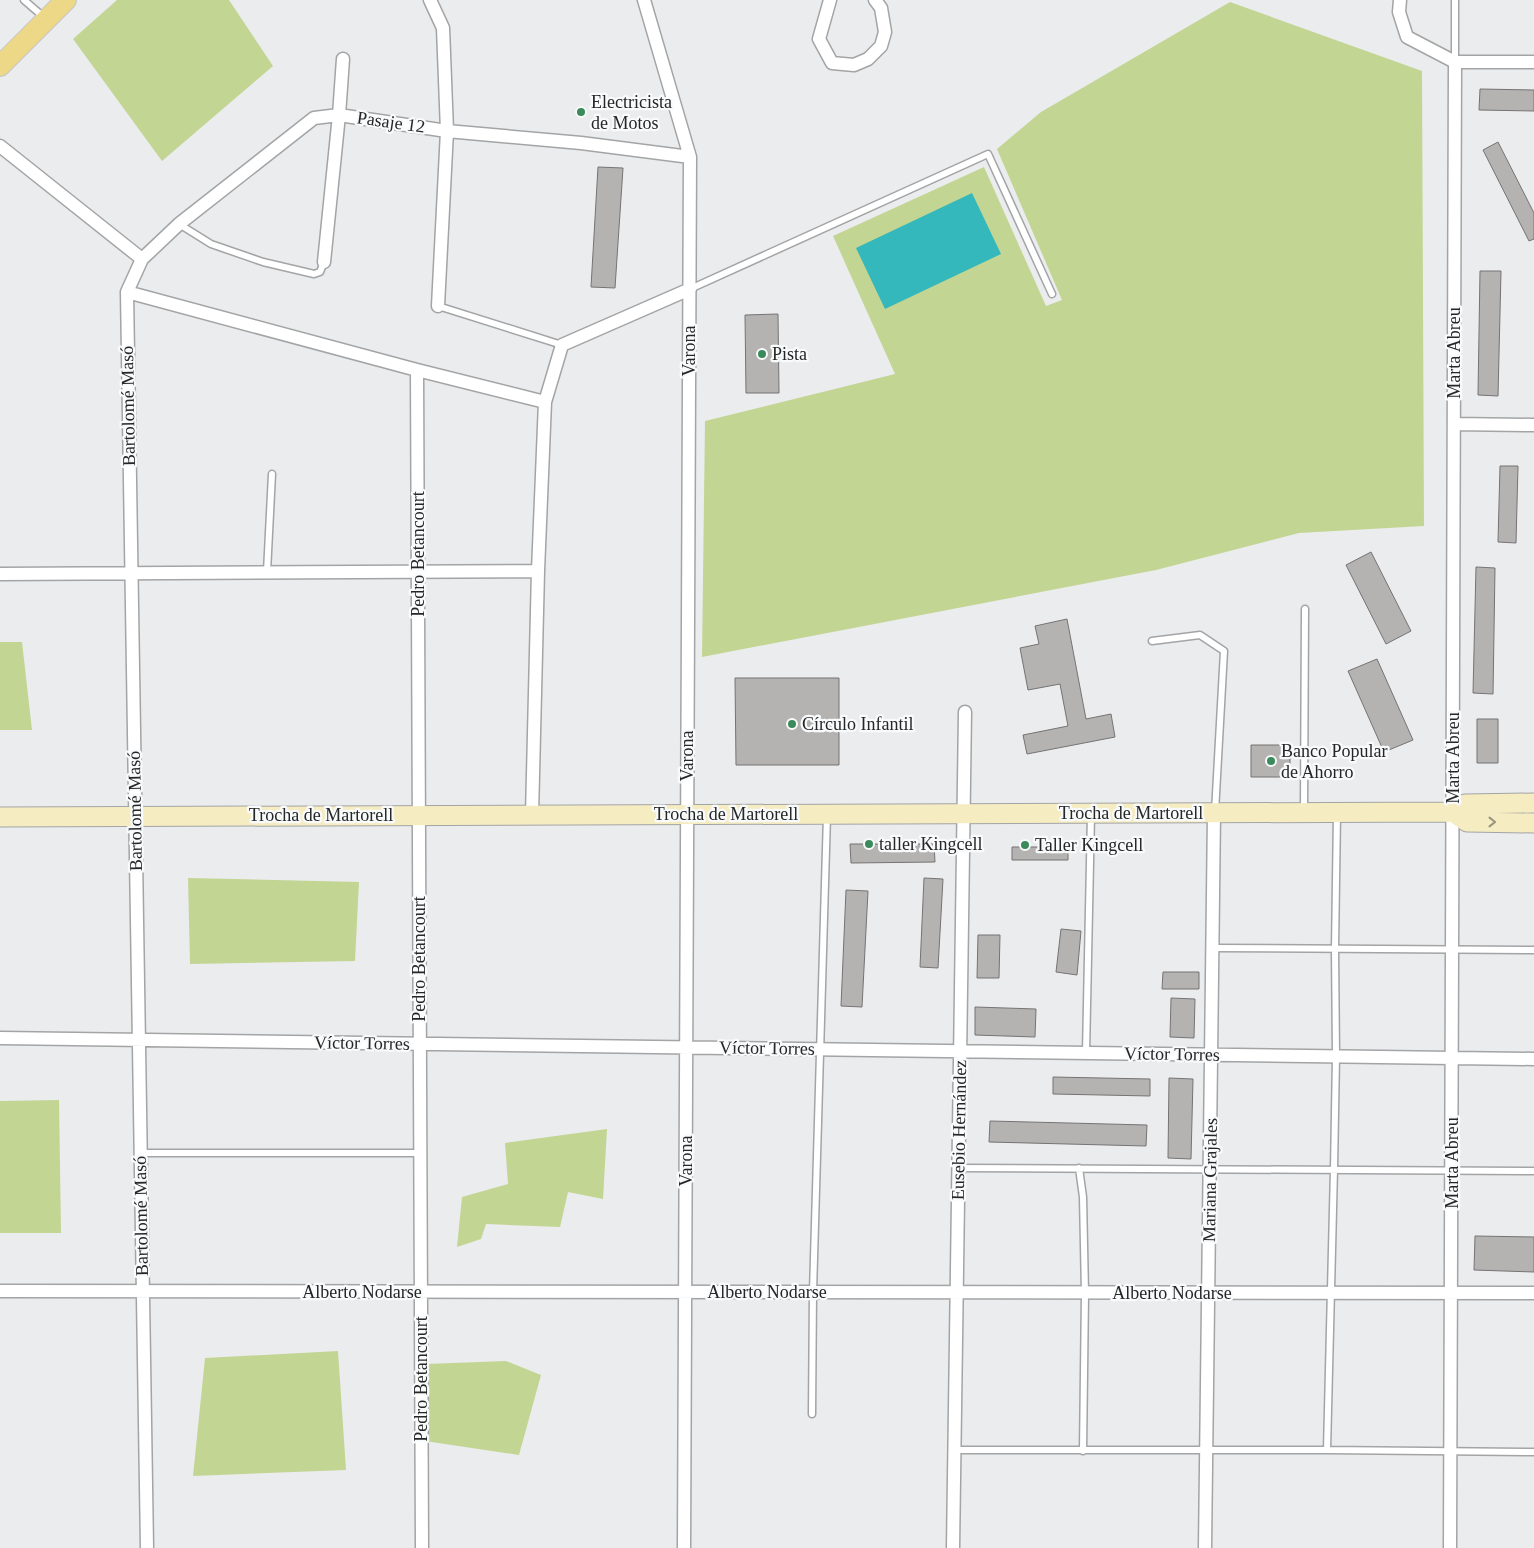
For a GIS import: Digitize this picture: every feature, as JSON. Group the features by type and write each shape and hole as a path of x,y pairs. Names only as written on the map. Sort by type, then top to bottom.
{"main road":[{"path":"0,66 66,0"}],"street":[{"path":"430,0 443,28 447,131 438,306"},
{"name":"Varona","path":"644,0 690,157 684,1548"},
{"path":"830,0 819,39 832,63 854,66 868,59 881,46 885,32 881,8 875,0"},
{"path":"1400,0 1399,12 1406,37 1455,62 1534,62"},
{"path":"324,262 343,59"},
{"name":"Marta Abreu","path":"1450,1548 1455,62"},
{"name":"Pasaje 12","path":"142,259 179,224 314,118 339,115 447,131 690,157"},
{"path":"0,146 142,259"},
{"name":"Bartolomé Masó","path":"142,259 126,292 147,1548"},
{"path":"532,815 538,571 545,402 562,345 690,289"},
{"path":"126,292 417,370 545,402"},
{"name":"Pedro Betancourt","path":"417,370 422,1548"},
{"path":"1454,424 1534,425"},
{"path":"0,574 538,571"},
{"name":"Eusebio Hernández","path":"953,1548 965,712"},
{"name":"Trocha de Martorell","path":"0,817 1453,812 1465,804 1534,803"},
{"name":"Trocha de Martorell","path":"1453,812 1467,822 1534,822"},
{"name":"Mariana Grajales","path":"1206,1548 1214,813"},
{"name":"Víctor Torres","path":"0,1038 1534,1059"},
{"name":"Alberto Nodarse","path":"0,1291 1534,1293"}],"lane":[{"path":"24,0 46,20"},
{"path":"1455,0 1455,62"},
{"path":"690,289 988,154 1052,294"},
{"path":"179,224 212,244 263,262 314,274 320,272 324,262"},
{"path":"438,306 562,345"},
{"path":"267,572 272,474"},
{"path":"1304,812 1306,608"},
{"path":"1152,641 1200,635 1224,651 1214,813"},
{"path":"1327,1450 1336,1056 1337,812"},
{"path":"1086,1053 1091,813"},
{"path":"812,1414 813,1292 827,814"},
{"path":"1213,948 1534,950"},
{"path":"140,1153 420,1153"},
{"path":"958,1168 1534,1171"},
{"path":"1079,1168 1083,1198 1085,1293 1083,1451"},
{"path":"954,1450 1534,1452"}],"green space":[{"path":"117,0 229,0 273,66 162,161 73,39"},
{"path":"1230,2 1422,71 1424,526 1299,533 1156,570 702,657 705,421 895,374 833,236 984,167 1046,306 1062,300 997,149 1041,112"},
{"path":"0,642 22,642 32,730 0,730"},
{"path":"188,878 359,882 355,961 190,964"},
{"path":"59,1100 61,1233 0,1233 0,1101"},
{"path":"607,1129 603,1199 568,1192 560,1227 486,1224 481,1239 457,1247 462,1197 508,1184 505,1143"},
{"path":"338,1351 346,1470 193,1476 205,1358"},
{"path":"506,1361 541,1375 519,1455 425,1441 426,1364"}],"water":[{"path":"972,193 1001,254 885,309 856,248"}],"building":[{"path":"1480,89 1534,90 1534,111 1479,110"},
{"path":"1498,142 1534,213 1534,239 1529,241 1483,150"},
{"path":"598,167 623,168 615,288 591,287"},
{"path":"1480,271 1501,271 1498,396 1478,395"},
{"name":"Pista","path":"778,314 779,393 746,393 745,315"},
{"path":"1500,466 1518,466 1516,543 1498,542"},
{"path":"1371,552 1411,631 1386,644 1346,565"},
{"path":"1476,567 1495,568 1493,694 1473,693"},
{"path":"1067,619 1086,719 1111,714 1115,737 1027,754 1023,735 1068,726 1060,684 1028,690 1020,648 1039,644 1035,626"},
{"path":"1377,659 1413,740 1384,752 1348,671"},
{"path":"735,678 839,678 839,765 736,765"},
{"path":"1477,719 1498,719 1498,763 1477,763"},
{"name":"Banco Popular de Ahorro","path":"1251,745 1290,745 1290,777 1251,777"},
{"path":"850,844 934,844 935,862 851,863"},
{"path":"1012,847 1068,847 1068,860 1012,860"},
{"path":"924,878 943,879 938,968 920,967"},
{"path":"846,890 868,891 862,1007 841,1006"},
{"path":"1061,929 1081,931 1077,975 1056,972"},
{"path":"978,935 1000,935 999,978 977,978"},
{"path":"1163,972 1199,972 1199,989 1162,989"},
{"path":"1171,998 1195,999 1194,1038 1170,1037"},
{"path":"975,1007 1036,1009 1035,1037 975,1035"},
{"path":"1053,1077 1150,1079 1150,1096 1053,1094"},
{"path":"1169,1078 1193,1079 1191,1159 1168,1158"},
{"path":"990,1121 1147,1125 1146,1146 989,1142"},
{"path":"1475,1236 1534,1237 1534,1272 1474,1270"}],"place":[{"name":"Electricista de Motos","path":"581,112"},
{"name":"Pista","path":"762,354"},
{"name":"Círculo Infantil","path":"792,724"},
{"name":"Banco Popular de Ahorro","path":"1271,761"},
{"name":"taller Kingcell","path":"869,844"},
{"name":"Taller Kingcell","path":"1025,845"}]}
